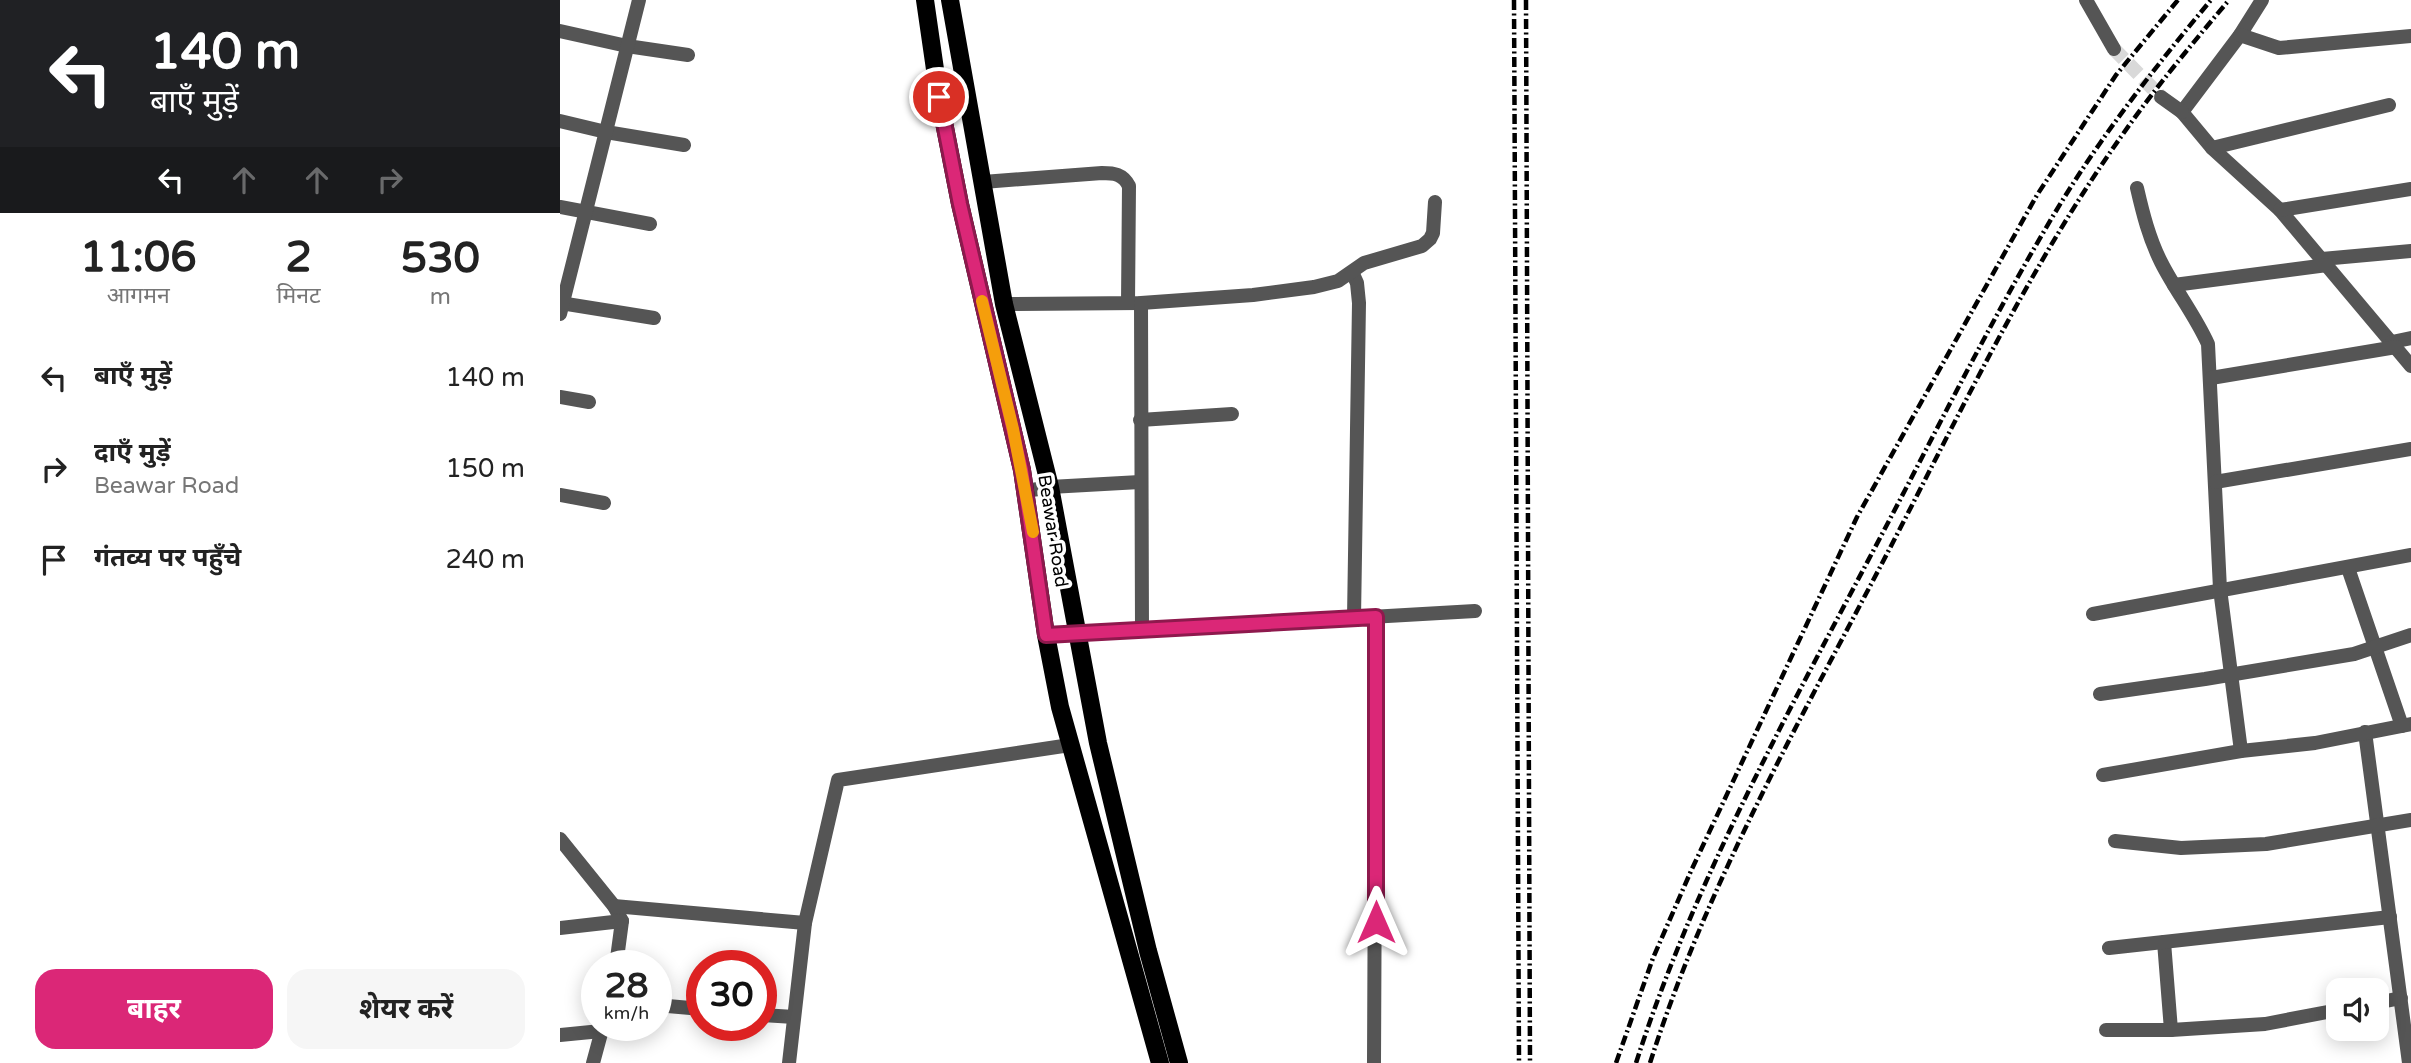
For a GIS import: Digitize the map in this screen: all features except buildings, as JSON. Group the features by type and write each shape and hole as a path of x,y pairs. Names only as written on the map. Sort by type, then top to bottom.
{"main road":[{"name":"Beawar Road","path":"925,0 939,97 960,204 1026,491 1046,635 1070,745 1160,1063"},
{"name":"Beawar Road","path":"950,0 1004,304 1049,487 1098,743 1151,963 1179,1063"}],"street":[{"path":"639,0 561,307 654,318"},
{"path":"2086,0 2114,49"},
{"path":"2182,112 2240,36 2262,0"},
{"path":"560,31 627,46 688,55"},
{"path":"2240,36 2278,48 2411,36"},
{"path":"2161,97 2182,112 2212,148 2280,210 2411,366"},
{"path":"2212,148 2389,106"},
{"path":"560,121 684,145"},
{"path":"984,182 1116,173 1126,178 1129,186 1140,419 1142,630"},
{"path":"2137,188 2146,229 2208,344 2220,589 2241,751"},
{"path":"2280,210 2411,189"},
{"path":"1004,304 1134,303 1253,295 1314,287 1338,281 1364,262 1422,246 1430,239 1436,224 1435,202"},
{"path":"560,207 650,224"},
{"path":"2174,285 2411,251"},
{"path":"1352,272 1357,283 1359,303 1354,618"},
{"path":"2211,378 2394,344 2411,338"},
{"path":"560,397 589,402"},
{"path":"1140,419 1232,414"},
{"path":"2215,482 2411,449"},
{"path":"1026,491 1049,487 1140,482"},
{"path":"560,495 604,503"},
{"path":"2093,614 2411,555"},
{"path":"2103,775 2241,751 2315,743 2406,725 2348,568"},
{"path":"1046,635 1475,611"},
{"path":"1374,1063 1376,617"},
{"path":"2100,694 2354,654 2411,635"},
{"path":"2365,732 2409,1063"},
{"path":"789,1063 805,923 838,780 1070,745"},
{"path":"2115,841 2181,848 2266,844 2411,820"},
{"path":"560,839 614,906 622,921 618,950"},
{"path":"614,906 805,923"},
{"path":"2109,948 2390,917"},
{"path":"560,928 622,921"},
{"path":"2164,942 2171,1030"},
{"path":"2389,1000 2401,998"},
{"path":"2106,1030 2171,1030 2264,1024 2326,1012"},
{"path":"777,1016 794,1017"},
{"path":"560,1035 581,1032"},
{"path":"593,1063 599,1041"}],"tunnel":[{"path":"2114,49 2161,97"}],"railway":[{"path":"1514,0 1519,1063"},
{"path":"1526,0 1530,1063"},
{"path":"1616,1063 1653,958 1691,871 1857,517 2037,195 2116,75 2178,0"},
{"path":"1636,1063 1685,932 1742,804 1984,339 2031,253 2091,156 2149,76 2211,0"},
{"path":"1650,1063 1697,936 1753,812 1993,348 2088,185 2148,100 2229,0"}],"slow traffic":[{"path":"982,301 1013,429 1033,532"}],"route":[{"path":"939,97 960,204 1022,470 1046,635 1376,617 1376,922"}]}
